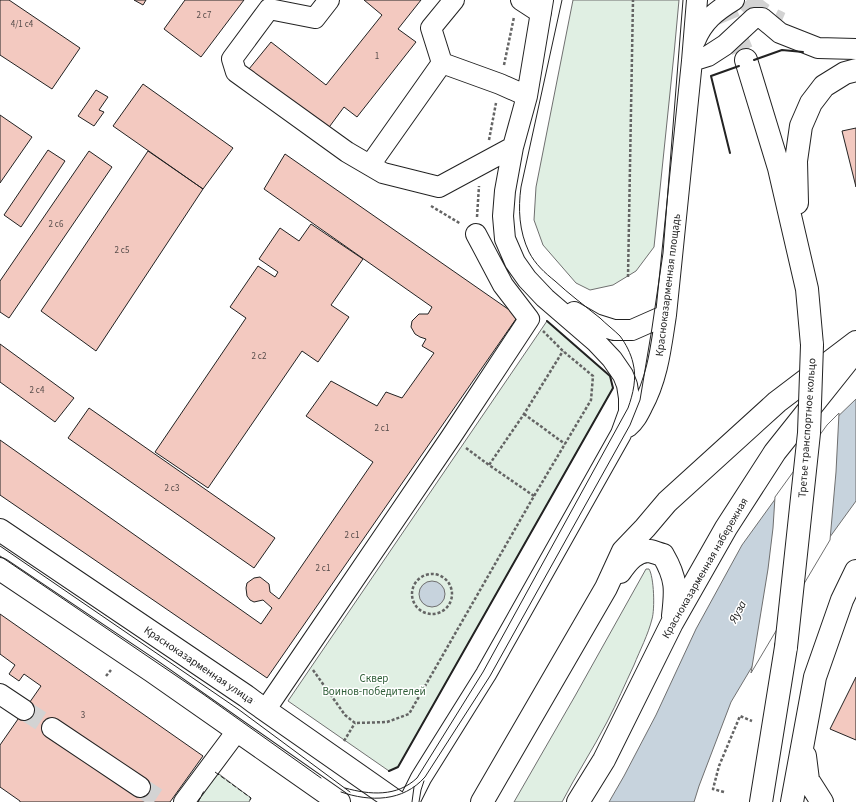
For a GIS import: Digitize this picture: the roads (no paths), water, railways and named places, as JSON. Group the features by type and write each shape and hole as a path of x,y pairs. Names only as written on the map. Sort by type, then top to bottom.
{"main road":[{"name":"Третье транспортное кольцо","path":"746,60 779,168 807,289 812,345 808,433 786,647 761,802"},
{"path":"807,289 797,205 796,161 801,126 811,103 824,86 845,73 856,70"},
{"path":"482,802 606,588 623,551 667,502 777,402 856,342"},
{"name":"Красноказарменная набережная","path":"578,802 604,760 672,623 726,528 775,452 856,350"},
{"name":"Красноказарменная улица","path":"0,530 266,710 397,802"},
{"path":"606,588 629,559 638,553 650,551 663,555 670,568 675,585 672,623"},
{"path":"0,569 152,671 339,802"},
{"path":"792,802 815,677 842,600 856,571"},
{"path":"803,745 808,780 822,802"}],"street":[{"path":"329,0 315,18 269,10 232,59 236,72 347,152 383,173 439,187 513,146"},
{"path":"442,63 431,28 454,0"},
{"name":"Красноказарменная площадь","path":"621,434 634,422 649,394 656,375 660,353 666,315 693,53 697,0"},
{"path":"734,0 721,8 706,21 699,31 693,53 708,56 725,44 754,18 762,18 780,33 818,48 856,49"},
{"path":"409,802 421,778 486,674 621,434 629,412 630,398 627,385 623,375 612,359 596,342 545,298 527,279 515,262 505,239 503,216 505,191 513,146 527,96 542,6 517,8"},
{"path":"370,165 442,63"},
{"path":"442,63 500,84 527,96"},
{"path":"266,710 301,656 451,438 529,319 502,285 476,234"},
{"path":"545,298 577,313 595,324 614,330 632,330 666,315"},
{"path":"0,694 24,710"},
{"path":"52,728 140,787"},
{"path":"184,802 237,731"}],"water":[{"name":"Яуза","path":"856,399 856,501 827,541 731,702 694,802 609,802 656,715 696,629 742,545 828,426"},
{"path":"432,581 441,585 445,594 441,603 432,607 423,603 419,594 423,585"}],"tunnel":[{"path":"721,0 746,60"},
{"path":"747,0 762,13 781,23"},
{"path":"24,710 52,728"},
{"path":"140,787 163,802"}],"tram line":[{"path":"345,788 364,792 383,793 401,789 417,778 483,672 628,408 634,386 634,369 630,353 622,339 600,318 540,268 529,252 521,228 521,187 562,0"},
{"path":"341,792 363,797 386,798 407,791 425,777 490,676 630,425 640,400 663,253 683,0"},
{"path":"0,546 238,709 350,792"},
{"path":"0,556 203,694 321,778"},
{"path":"419,802 424,781"},
{"path":"412,802 414,787"}],"park label":[{"name":"Сквер Воинов-победителей","path":"374,684"}]}
